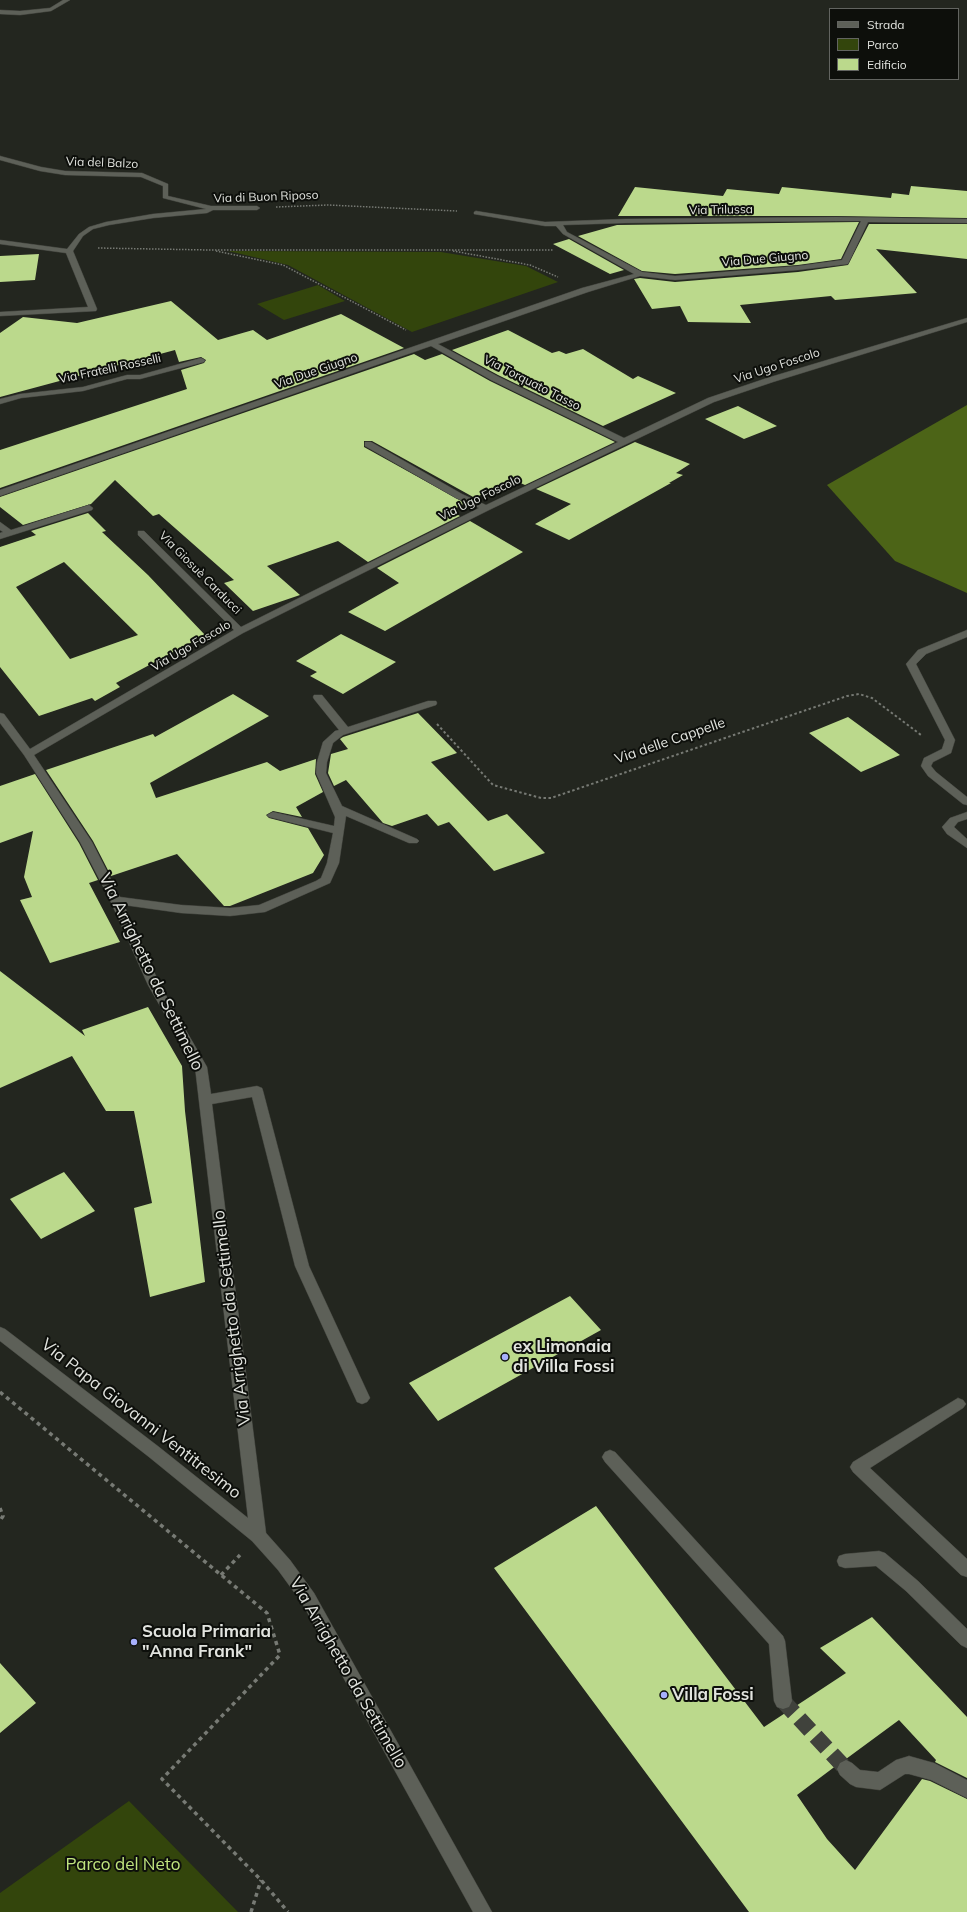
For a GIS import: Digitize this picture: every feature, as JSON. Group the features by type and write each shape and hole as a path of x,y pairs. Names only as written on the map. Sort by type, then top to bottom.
{"street":[{"path":"0,12 20,13 51,9 67,0"},
{"name":"Via del Balzo","path":"0,158 40,169 65,173 142,175 166,185 165,197 211,208"},
{"name":"Via di Buon Riposo","path":"70,248 81,235 91,228 108,223 153,216 207,211 211,208 257,208"},
{"name":"Via Trilussa","path":"476,213 515,221 545,224 632,221 967,221"},
{"name":"Via Due Giugno","path":"558,224 565,233 640,274 675,278 798,268 845,262 865,220"},
{"path":"0,242 70,248 93,309 0,314"},
{"name":"Via Due Giugno","path":"0,493 585,290 640,274"},
{"name":"Via Ugo Foscolo","path":"28,754 79,726 240,631 624,441 719,398 770,380 967,320"},
{"name":"Via Torquato Tasso","path":"432,343 494,378 624,441"},
{"name":"Via Fratelli Rosselli","path":"0,402 20,396 38,393 83,389 200,360"},
{"path":"368,444 459,496 486,508"},
{"path":"0,536 89,508"},
{"path":"0,525 9,533"},
{"name":"Via Giosuè Carducci","path":"142,533 240,631"},
{"path":"967,633 922,652 911,664 950,740 947,751 928,760 926,766 932,774 967,802"},
{"path":"318,697 346,731"},
{"path":"116,900 181,909 230,912 261,909 320,884 326,880 333,863 341,817 322,777 322,762 328,742 339,733 432,703"},
{"name":"Via Arrighetto da Settimello","path":"0,716 28,754 86,842 116,900 154,984 200,1067 206,1100 258,1536 284,1565 308,1598 483,1912"},
{"path":"336,808 412,841"},
{"path":"272,815 339,831"},
{"path":"967,815 954,820 948,827 951,832 967,844"},
{"path":"206,1100 257,1091 302,1266 362,1398"},
{"name":"Via Papa Giovanni Ventitresimo","path":"0,1333 154,1452 258,1536"},
{"path":"958,1404 858,1467 967,1570"},
{"path":"610,1457 777,1641 783,1701"},
{"path":"845,1561 879,1558 912,1586 967,1640"},
{"path":"846,1770 856,1778 880,1781 902,1766 909,1765 934,1772 967,1789"}],"path":[{"name":"Via di Buon Riposo","path":"257,208 328,205 476,213"},
{"path":"70,248 210,250 562,250 585,244"},
{"path":"210,250 283,265 432,343"},
{"path":"445,250 530,264 585,290"},
{"name":"Via delle Cappelle","path":"420,706 493,785 541,798 551,798 859,694 872,698 944,753"},
{"path":"0,1392 267,1612 280,1654 162,1779 261,1880 288,1912"},
{"path":"0,1508 3,1516 0,1521"},
{"path":"251,1912 261,1880"}],"green space":[{"path":"228,251 441,252 526,266 558,282 412,332 288,265"},
{"path":"318,285 345,301 284,320 257,304"},
{"path":"967,405 967,593 895,561 827,485"},
{"name":"Parco del Neto","path":"129,1801 238,1912 0,1912 0,1893"}],"building":[{"path":"911,186 967,191 967,218 836,216 618,216 635,187 723,196 727,189 779,194 782,187 891,198 892,193 909,195"},
{"path":"859,222 841,259 798,265 675,274 642,271 578,236 617,225"},
{"path":"869,224 967,224 967,259 876,249 917,293 835,300 831,296 740,305 751,323 688,322 680,306 652,309 634,279 640,278 675,282 798,272 848,265"},
{"path":"569,239 624,270 610,274 553,244"},
{"path":"39,254 35,280 0,282 0,256"},
{"path":"171,301 218,340 253,330 267,340 341,314 404,348 0,488 0,450 187,389 181,370 204,363 206,360 201,357 179,362 175,350 0,397 0,333 23,317 77,323"},
{"path":"508,330 552,353 559,351 566,354 583,349 633,379 638,376 676,393 603,426 498,375 452,350"},
{"path":"414,354 425,360 442,354 490,381 615,442 525,485 511,479 475,498 372,441 364,441 364,447 465,503 451,511 460,516 368,562 338,541 267,566 300,595 253,611 224,583 234,580 159,514 153,516 115,480 91,504 23,525 0,507 0,497"},
{"path":"738,406 777,426 744,439 705,419"},
{"path":"635,442 690,464 676,473 683,475 669,483 671,483 569,540 535,524 571,504 536,489"},
{"path":"88,513 106,531 102,532 148,575 205,635 116,683 120,687 95,701 92,698 39,716 0,667 0,547 36,535 31,531","holes":["64,562 138,635 70,659 16,587"]},
{"path":"470,521 523,552 385,631 348,612 399,583 377,568"},
{"path":"341,634 396,662 343,694 310,676 317,672 296,661"},
{"path":"233,694 269,716 150,783 156,798 267,762 280,771 316,759 315,774 323,792 296,807 302,817 273,811 266,815 269,818 308,828 324,855 313,873 230,906 224,906 177,854 111,876 93,841 46,770 153,734 155,737"},
{"path":"418,713 457,753 431,762 488,821 507,814 545,853 494,871 449,822 438,826 427,814 392,826 383,823 346,780 334,786 328,773 331,754 348,749 340,739"},
{"path":"848,717 900,755 861,772 809,733"},
{"path":"35,774 79,843 98,880 89,883 120,942 50,963 20,900 32,897 24,877 33,831 0,843 0,786"},
{"path":"0,971 85,1036 82,1030 148,1007 182,1066 185,1111 205,1282 150,1297 134,1208 152,1203 134,1111 106,1111 72,1056 0,1088"},
{"path":"64,1172 95,1211 41,1239 10,1199"},
{"name":"ex Limonaia di Villa Fossi","path":"570,1296 601,1330 438,1421 409,1383"},
{"name":"Villa Fossi","path":"596,1506 764,1727 846,1673 820,1648 872,1617 967,1717 967,1778 935,1762 936,1760 899,1720 846,1759 839,1762 797,1795 827,1839 855,1870 922,1779 930,1781 967,1799 967,1912 749,1912 494,1568"},
{"path":"0,1663 36,1703 0,1733"}],"tunnel":[{"path":"783,1701 846,1769"}],"place":[{"name":"ex Limonaia di Villa Fossi","path":"505,1357"},
{"name":"Scuola Primaria \"Anna Frank\"","path":"134,1642"},
{"name":"Villa Fossi","path":"664,1695"}]}
